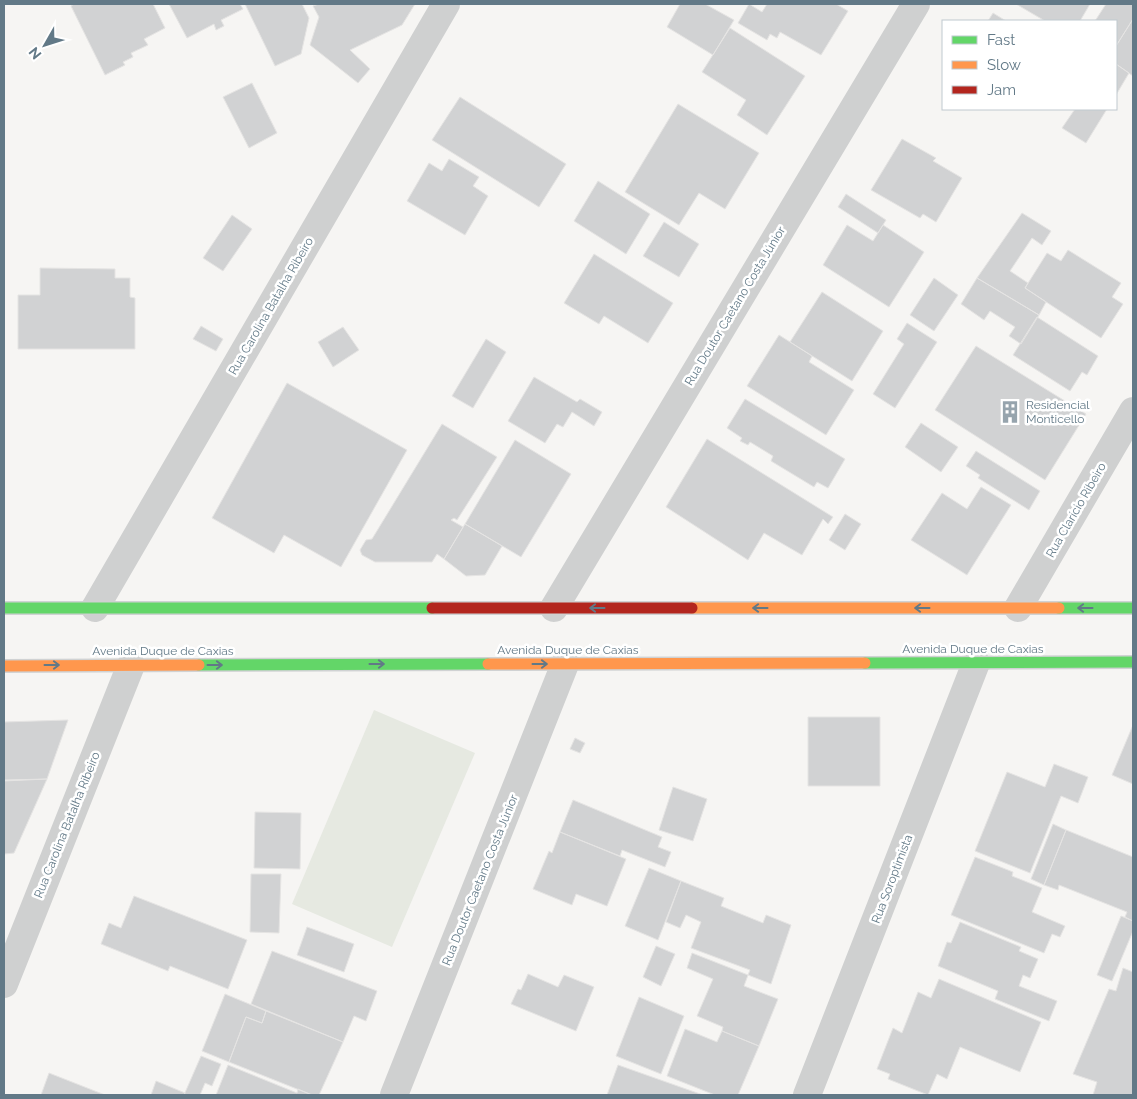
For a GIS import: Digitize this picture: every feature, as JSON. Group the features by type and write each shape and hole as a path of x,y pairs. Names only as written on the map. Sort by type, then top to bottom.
{"main road":[{"path":"4,608 1133,608"},
{"name":"Avenida Duque de Caxias","path":"4,666 1133,662"}],"street":[{"name":"Rua Carolina Batalha Ribeiro","path":"96,608 446,4"},
{"name":"Rua Doutor Caetano Costa Júnior","path":"554,608 916,4"},
{"name":"Rua Clarício Ribeiro","path":"1018,608 1133,411"},
{"name":"Rua Soroptimista","path":"807,1095 976,663"},
{"name":"Rua Doutor Caetano Costa Júnior","path":"394,1095 565,664"},
{"name":"Rua Carolina Batalha Ribeiro","path":"4,984 131,665"}],"shaded area":[{"path":"374,710 475,753 392,947 292,904"}],"building":[{"path":"74,4 153,4 165,28 144,39 148,45 131,53 133,57 123,62 125,65 105,75 71,6"},
{"path":"169,4 240,4 243,9 221,20 224,26 216,30 214,24 187,38"},
{"path":"245,4 302,4 309,18 301,54 275,66"},
{"path":"319,4 415,4 402,25 350,50 370,69 358,83 310,45 319,17 313,6"},
{"path":"680,4 705,4 734,20 713,55 667,27"},
{"path":"749,4 762,12 767,4 836,4 848,11 821,55 780,32 777,38 770,34 767,40 738,23"},
{"path":"1016,4 1090,4 1081,20 1043,20"},
{"path":"1106,4 1133,4 1133,19 1117,44 1117,20 1096,20"},
{"path":"993,13 1004,20 989,20"},
{"path":"1133,19 1133,76 1117,65 1117,44"},
{"path":"730,28 805,76 767,135 737,115 746,100 702,72"},
{"path":"1117,65 1129,73 1117,93"},
{"path":"252,83 277,133 249,148 223,97"},
{"path":"460,97 566,164 539,207 432,140"},
{"path":"678,104 759,153 725,209 699,193 679,225 625,192"},
{"path":"1074,110 1106,110 1086,143 1062,128"},
{"path":"902,139 936,158 933,161 962,178 936,222 923,214 920,218 871,190"},
{"path":"449,159 479,177 473,186 488,196 465,235 407,201 429,163 442,171"},
{"path":"598,181 650,214 626,254 574,221"},
{"path":"846,194 886,220 878,233 838,207"},
{"path":"1022,213 1051,231 1042,245 1032,238 1010,271 1028,283 1025,288 1046,302 1039,315 977,278"},
{"path":"232,215 252,229 223,271 203,258"},
{"path":"664,222 699,244 679,277 643,256"},
{"path":"847,225 873,241 883,225 924,252 889,307 823,265"},
{"path":"1068,250 1121,283 1112,297 1123,304 1101,338 1025,288 1047,253 1061,261"},
{"path":"594,254 673,303 648,343 604,316 599,324 564,303"},
{"path":"40,268 115,269 115,278 130,278 130,297 135,298 135,349 18,349 18,295 40,295"},
{"path":"934,278 958,295 934,331 910,315"},
{"path":"977,278 1039,315 1021,344 1009,336 1015,327 990,311 984,320 961,304"},
{"path":"822,292 883,331 852,381 790,342"},
{"path":"1037,317 1098,356 1087,375 1082,372 1070,391 1013,355"},
{"path":"907,323 937,342 895,408 873,394 904,344 897,339"},
{"path":"201,326 223,339 216,351 193,339"},
{"path":"343,327 359,350 333,367 318,342"},
{"path":"779,335 812,356 809,362 854,390 826,435 747,386"},
{"path":"486,339 506,352 473,408 452,396"},
{"name":"Residencial Monticello","path":"976,346 1086,414 1045,480 935,410"},
{"path":"534,377 577,402 580,399 602,412 594,426 572,412 563,427 557,424 545,443 508,421"},
{"path":"287,383 407,450 341,567 284,535 274,553 212,518"},
{"path":"745,399 845,459 828,488 817,482 814,487 771,461 773,456 750,442 748,445 740,441 742,438 727,428"},
{"path":"921,423 958,447 941,472 905,447"},
{"path":"442,424 497,457 457,520 454,518 451,520 463,527 444,559 437,554 432,562 375,562 362,555 360,550 366,540 372,539"},
{"path":"707,439 833,517 828,524 823,519 802,555 764,533 748,560 666,507"},
{"path":"515,440 571,474 521,557 465,524"},
{"path":"976,451 1040,491 1029,510 978,478 980,475 966,466"},
{"path":"981,487 1011,505 967,575 911,540 942,493 967,509"},
{"path":"845,514 861,524 845,550 829,540"},
{"path":"465,524 502,546 485,575 466,576 444,559"},
{"path":"808,717 880,717 880,786 808,786"},
{"path":"68,720 47,779 4,780 4,722"},
{"path":"1133,725 1133,784 1112,775"},
{"path":"575,738 585,743 580,753 570,749"},
{"path":"1054,764 1088,777 1078,803 1061,796 1030,873 975,851 1007,772 1045,787"},
{"path":"47,779 14,853 4,854 4,781"},
{"path":"673,787 707,799 693,841 659,830"},
{"path":"573,800 662,837 658,847 671,852 665,867 622,850 620,856 560,832"},
{"path":"255,812 301,813 300,869 254,868"},
{"path":"1053,824 1066,830 1044,885 1031,879"},
{"path":"1066,830 1133,857 1133,921 1125,917 1127,912 1059,885 1058,890 1044,885"},
{"path":"560,832 626,859 607,906 576,894 572,905 533,889 549,851 552,853"},
{"path":"975,857 1013,872 1012,876 1042,888 1032,912 1065,926 1060,937 1052,934 1044,953 951,915"},
{"path":"649,868 681,881 658,940 625,926"},
{"path":"251,874 281,874 279,933 250,932"},
{"path":"681,881 724,898 721,906 763,923 766,915 791,925 771,984 748,975 750,970 691,948 701,922 686,915 680,928 666,922"},
{"path":"134,896 247,940 228,989 170,966 168,971 101,944 109,923 121,928"},
{"path":"1121,916 1133,921 1133,931 1112,981 1097,975"},
{"path":"960,922 1021,947 1019,951 1038,959 1030,978 1023,975 1019,986 1057,1001 1049,1021 995,999 998,991 938,966 947,942 951,943"},
{"path":"307,927 354,944 344,972 297,955"},
{"path":"656,946 675,954 661,986 643,977"},
{"path":"272,951 377,991 366,1021 354,1016 343,1042 251,1004"},
{"path":"692,953 748,975 744,986 778,999 759,1046 722,1031 723,1027 697,1016 713,979 687,968"},
{"path":"1123,968 1133,972 1133,1095 1093,1095 1097,1082 1073,1074 1109,989 1116,991"},
{"path":"528,974 558,987 564,975 594,987 576,1031 511,1004 518,989 521,990"},
{"path":"939,979 1041,1022 1020,1072 960,1047 947,1079 937,1074 928,1095 888,1079 890,1074 877,1069 893,1028 902,1033 918,992 931,998"},
{"path":"225,994 266,1011 262,1023 246,1017 229,1062 202,1051"},
{"path":"639,997 684,1016 661,1074 616,1056"},
{"path":"266,1011 343,1042 319,1095 312,1095 229,1062 246,1017 262,1023"},
{"path":"685,1029 717,1042 722,1031 759,1046 738,1095 715,1095 667,1076"},
{"path":"201,1056 221,1064 212,1086 205,1083 200,1095 184,1095"},
{"path":"228,1065 297,1093 298,1089 312,1095 216,1095"},
{"path":"618,1065 703,1095 607,1095"},
{"path":"49,1073 105,1095 41,1095"},
{"path":"156,1081 185,1093 184,1095 151,1095"}],"traffic: fast":[{"path":"4,608 432,608"},
{"path":"1059,608 1133,608"},
{"path":"865,663 1133,662"},
{"path":"199,665 488,664"}],"traffic: slow":[{"path":"692,608 1059,608"},
{"path":"488,664 865,663"},
{"path":"4,666 199,665"}],"traffic: jam":[{"path":"432,608 692,608"}],"place":[{"name":"Residencial Monticello","path":"1010,412"}]}
